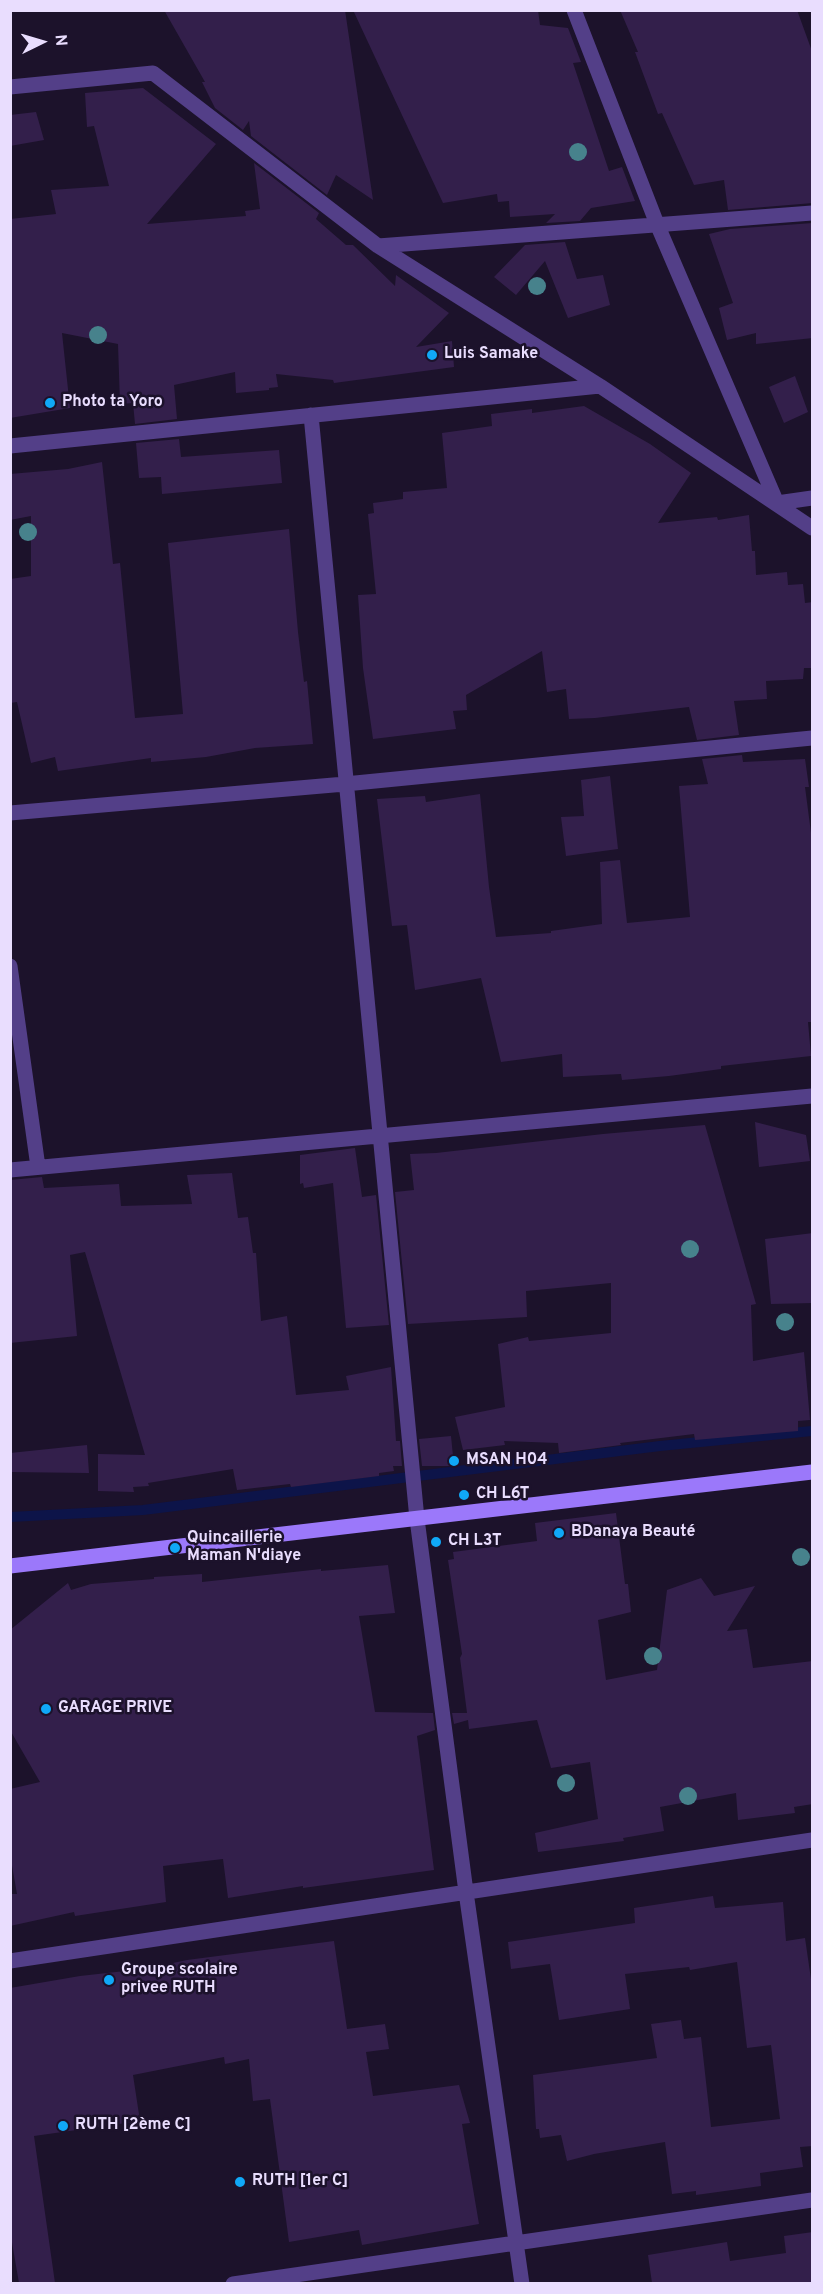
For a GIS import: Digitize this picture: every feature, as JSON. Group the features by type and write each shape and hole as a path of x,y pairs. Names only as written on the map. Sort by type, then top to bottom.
{"street":[{"path":"574,10 657,224 777,503"},
{"path":"10,87 153,73 378,246 600,386 813,528"},
{"path":"378,246 813,213"},
{"path":"10,446 600,386"},
{"path":"311,415 417,1519 466,1893 522,2283"},
{"path":"777,503 813,498"},
{"path":"10,813 345,784 813,738"},
{"path":"10,966 38,1167"},
{"path":"10,1170 813,1096"},
{"path":"10,1566 813,1472"},
{"path":"10,1961 813,1840"},
{"path":"233,2283 266,2281 813,2200"}],"building":[{"path":"164,10 345,10 373,200 336,175 327,195 251,136 249,121 243,130 215,108 202,82 205,82"},
{"path":"353,10 538,10 540,25 568,28 581,62 573,63 609,171 622,167 635,201 591,208 580,221 546,223 555,214 510,217 509,201 498,202 497,194 443,203"},
{"path":"620,10 797,10 813,54 813,203 728,210 724,180 694,185 662,113 658,114 635,52 638,52"},
{"path":"143,88 216,144 147,224 246,216 245,211 260,209 254,163 319,213 316,219 346,245 353,245 395,286 396,275 449,313 416,347 452,341 454,367 334,383 333,380 276,374 278,387 236,393 235,372 174,385 177,419 135,424 133,403 120,404 118,344 62,333 70,408 10,418 10,219 56,214 51,190 109,186 94,126 87,127 85,93"},
{"path":"36,112 44,140 10,146 10,115"},
{"path":"813,223 813,338 756,344 756,333 727,340 719,308 733,303 709,234 730,229"},
{"path":"565,242 577,279 603,275 610,305 568,318 545,261 516,295 494,277 525,245"},
{"path":"795,376 808,412 784,423 769,387"},
{"path":"584,406 650,444 691,473 658,523 717,517 718,520 749,515 756,575 787,572 788,585 803,584 805,603 813,602 813,668 804,668 803,679 766,681 767,699 734,701 739,735 697,740 689,707 569,719 566,689 547,692 542,651 466,695 467,710 453,711 456,729 373,739 363,668 358,595 376,594 368,514 374,513 373,503 403,499 403,492 447,488 442,433 492,426 491,414 532,409 532,413"},
{"path":"179,439 181,457 279,450 282,483 162,494 161,477 139,478 136,443"},
{"path":"102,462 113,564 120,563 135,718 183,714 168,543 289,529 298,632 304,682 307,681 313,744 255,748 206,757 151,762 151,758 58,771 55,757 31,763 17,702 10,703 10,579 31,576 31,516 10,520 10,474 68,469"},
{"path":"742,755 743,762 805,759 809,787 805,787 813,848 813,1022 808,1022 811,1056 721,1066 721,1069 669,1076 622,1080 621,1074 563,1077 562,1054 501,1062 481,978 415,990 407,925 392,926 377,799 425,796 426,802 480,794 496,937 551,933 551,931 602,924 600,862 620,860 627,923 690,917 679,786 708,784 702,759"},
{"path":"610,776 618,849 566,856 561,817 584,816 581,780"},
{"path":"755,1122 806,1135 810,1161 759,1167"},
{"path":"705,1125 756,1304 751,1305 753,1361 804,1352 810,1420 798,1421 798,1431 695,1440 694,1434 559,1453 558,1443 504,1441 505,1445 463,1450 455,1417 505,1407 498,1344 528,1337 529,1341 611,1333 611,1283 526,1291 527,1317 408,1324 395,1192 414,1190 410,1154"},
{"path":"355,1148 362,1197 376,1195 389,1325 346,1328 333,1183 304,1188 303,1183 300,1184 300,1155"},
{"path":"232,1173 238,1218 248,1217 253,1253 256,1253 261,1321 287,1316 296,1395 349,1390 346,1376 391,1367 396,1441 400,1441 402,1466 393,1466 394,1471 379,1473 379,1476 291,1487 290,1484 237,1490 233,1469 148,1483 149,1486 133,1487 134,1492 98,1491 98,1454 145,1455 85,1252 70,1255 77,1336 10,1343 10,1180 42,1177 44,1188 119,1184 121,1206 192,1204 187,1175"},
{"path":"813,1233 813,1303 771,1304 765,1239"},
{"path":"451,1436 454,1466 422,1466 419,1439"},
{"path":"87,1445 89,1473 10,1472 10,1453"},
{"path":"616,1513 631,1612 598,1620 606,1680 657,1670 667,1590 701,1578 714,1596 755,1586 727,1631 747,1629 753,1668 813,1661 813,1804 794,1807 795,1813 738,1820 736,1793 660,1807 664,1831 623,1838 624,1841 538,1852 535,1833 598,1819 590,1762 551,1768 537,1720 469,1729 468,1720 454,1724 452,1713 467,1713 460,1658 462,1654 448,1560 454,1559 453,1552 537,1541 535,1523"},
{"path":"388,1565 395,1613 359,1616 375,1712 433,1713 435,1730 417,1736 434,1870 228,1898 223,1859 163,1866 166,1902 75,1916 74,1912 10,1926 10,1894 17,1894 10,1854 10,1789 40,1782 10,1730 10,1630 68,1583 71,1590 91,1584 154,1579 154,1577 202,1574 202,1582 321,1569 321,1571"},
{"path":"713,1896 715,1908 783,1902 786,1941 805,1938 813,1993 813,2146 800,2147 803,2167 760,2173 761,2186 696,2195 696,2191 672,2194 665,2142 567,2161 561,2135 540,2138 539,2129 536,2129 533,2075 657,2058 651,2024 681,2020 684,2039 701,2037 711,2127 780,2119 771,2045 747,2048 737,1962 690,1970 689,1967 625,1974 630,2009 559,2020 550,1964 511,1969 508,1942 635,1923 634,1908"},
{"path":"334,1941 347,2029 385,2024 389,2049 366,2052 373,2096 459,2085 470,2123 462,2124 479,2224 362,2245 359,2230 289,2242 270,2099 253,2101 249,2059 225,2064 224,2057 133,2075 140,2121 34,2136 55,2283 19,2283 10,2231 10,1988 80,1976 125,1971 126,1973 187,1960"},
{"path":"813,2232 813,2283 652,2283 648,2255 727,2242 730,2261 786,2253 784,2236"}],"waterway":[{"path":"10,1517 143,1510 660,1446 812,1431"}],"place":[{"name":"Luis Samake","path":"432,355"},
{"name":"Photo ta Yoro","path":"50,403"},
{"name":"MSAN H04","path":"454,1461"},
{"name":"CH L6T","path":"464,1495"},
{"name":"BDanaya Beauté","path":"559,1533"},
{"name":"CH L3T","path":"436,1542"},
{"name":"Quincaillerie Maman N'diaye","path":"175,1548"},
{"name":"GARAGE PRIVE","path":"46,1709"},
{"name":"Groupe scolaire privee RUTH","path":"109,1980"},
{"name":"RUTH [2ème C]","path":"63,2126"},
{"name":"RUTH [1er C]","path":"240,2182"}]}
